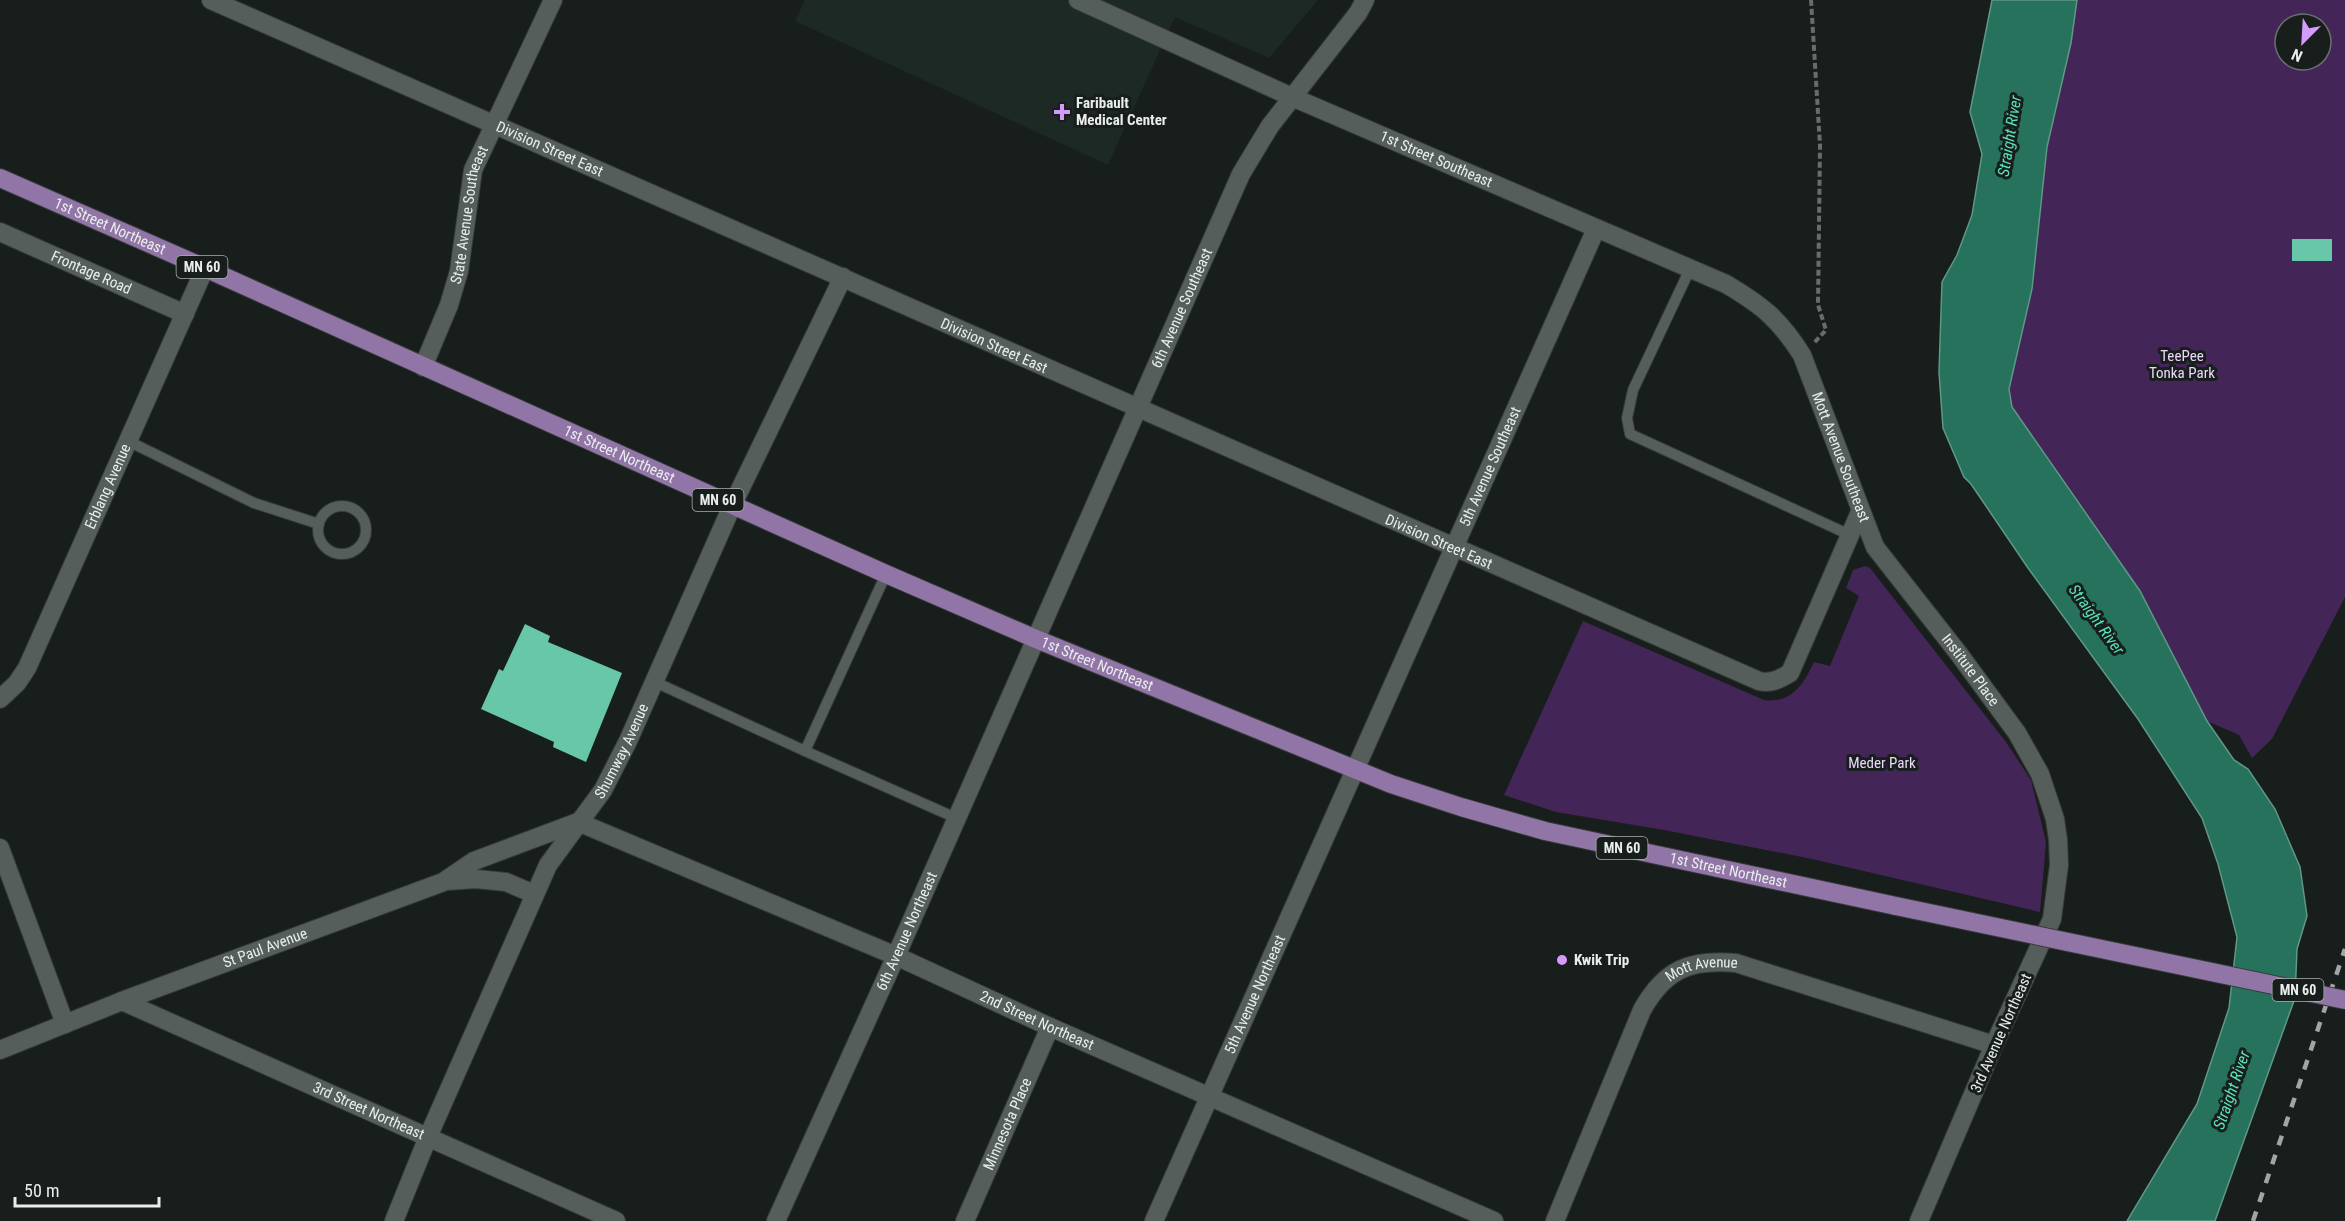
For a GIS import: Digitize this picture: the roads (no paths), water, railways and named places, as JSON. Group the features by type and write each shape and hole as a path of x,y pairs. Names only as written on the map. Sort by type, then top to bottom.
{"main road":[{"name":"1st Street Northeast","path":"0,178 886,574 1036,639 1428,797 1545,831 2345,1000"}],"street":[{"name":"Division Street East","path":"211,0 843,277 1454,550 1759,681 1767,683 1780,679"},
{"name":"State Avenue Southeast","path":"423,367 449,304 459,271 473,170 553,0"},
{"name":"1st Street Southeast","path":"1078,0 1292,97 1726,284 1760,304 1786,331"},
{"name":"6th Avenue Southeast","path":"1036,639 1241,174 1270,126 1358,14 1365,0"},
{"name":"5th Avenue Southeast","path":"1354,769 1596,229"},
{"name":"Frontage Road","path":"0,232 185,314"},
{"name":"Erblang Avenue","path":"0,699 17,683 27,668 205,268"},
{"name":"Shumway Avenue","path":"394,1221 428,1137 534,894 548,865 603,790 655,682 732,506 843,277"},
{"name":"Mott Avenue Southeast","path":"1780,679 1790,673 1860,512 1802,355 1786,331"},
{"name":"Institute Place","path":"1860,512 1875,548 1959,654 2030,753 2049,799 2058,840"},
{"name":"6th Avenue Northeast","path":"776,1221 896,957 1036,639"},
{"name":"5th Avenue Northeast","path":"1154,1221 1354,769"},
{"path":"446,881 474,861 578,822"},
{"name":"2nd Street Northeast","path":"578,822 896,957 1050,1027 1494,1221"},
{"name":"3rd Avenue Northeast","path":"1919,1221 1994,1045 2052,919 2059,865 2058,840"},
{"path":"0,848 65,1024"},
{"name":"St Paul Avenue","path":"0,1050 122,1001 446,881 476,879 506,882 534,894"},
{"name":"Mott Avenue","path":"1555,1221 1642,1010 1652,992 1666,977 1685,967 1710,961 1736,963 1994,1045"},
{"name":"3rd Street Northeast","path":"122,1001 616,1221"},
{"name":"Minnesota Place","path":"965,1221 1050,1027"}],"lane":[{"path":"1690,269 1633,390 1627,418 1630,434 1850,535"},
{"path":"128,441 254,503 318,524"},
{"path":"343,506 358,513 363,519 365,535 358,548 344,554 336,554 323,546 319,539 318,524 328,511 343,506"},
{"path":"805,751 886,574"},
{"path":"655,682 956,818"}],"water":[{"name":"Straight River","path":"1992,0 2077,0 2071,43 2047,147 2032,289 2009,389 2012,407 2140,591 2207,721 2234,760 2248,769 2275,809 2300,867 2307,916 2297,949 2295,998 2215,1221 2127,1221 2197,1104 2229,1008 2237,937 2218,864 2202,818 2138,719 1964,477 1943,428 1939,372 1942,282 1957,255 1972,215 1982,154 1970,112"}],"railway":[{"path":"2253,1221 2345,949"}],"place":[{"name":"Faribault Medical Center","path":"1062,112"},
{"name":"Kwik Trip","path":"1562,960"}],"park label":[{"name":"TeePee Tonka Park","path":"2182,364"},
{"name":"Meder Park","path":"1882,763"}]}
